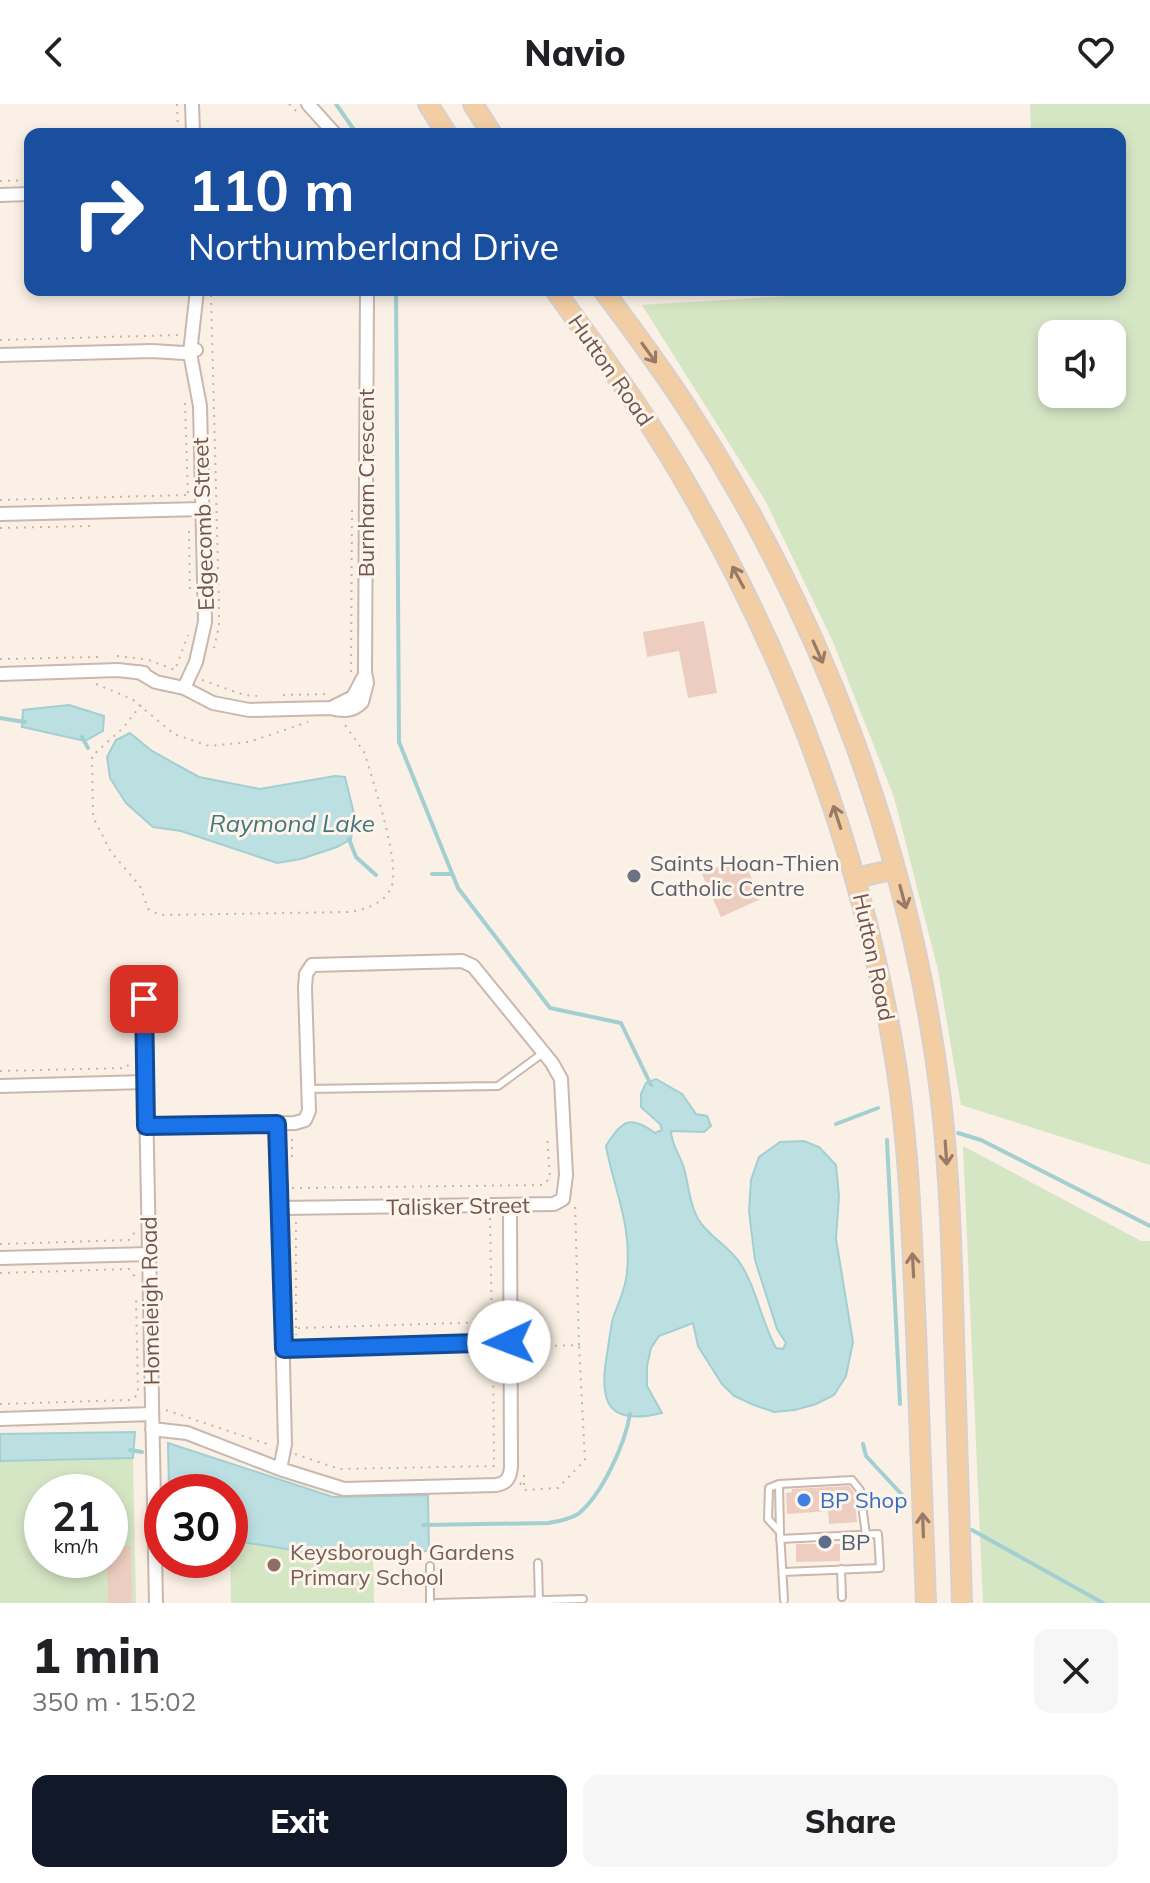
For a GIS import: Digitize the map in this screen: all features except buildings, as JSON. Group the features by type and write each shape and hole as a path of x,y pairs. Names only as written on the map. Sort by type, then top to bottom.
{"main road":[{"path":"473,104 488,128"},
{"path":"430,105 443,128"},
{"name":"Hutton Road","path":"559,296 654,431 740,580 784,672 832,799 856,878 887,1015 903,1120 911,1221 926,1603"},
{"name":"Hutton Road","path":"607,296 696,422 769,549 842,710 862,761 895,869 925,996 946,1145 952,1240 962,1603"},
{"path":"856,878 895,869"}],"street":[{"path":"192,104 193,128"},
{"path":"308,104 330,128"},
{"path":"0,195 24,194"},
{"name":"Edgecomb Street","path":"185,685 205,622 200,406 203,382 190,348 200,316 197,296"},
{"name":"Burnham Crescent","path":"332,714 357,693 365,672 368,296"},
{"path":"0,355 190,348"},
{"path":"0,514 202,509"},
{"path":"0,674 139,672 156,682 185,685 201,699 249,710 332,714"},
{"path":"146,1126 277,1124 305,1120 309,1111 305,988 306,974 312,965 462,961 473,966 561,1079 566,1175"},
{"name":"Homeleigh Road","path":"144,999 156,1603"},
{"path":"0,1086 146,1082"},
{"path":"277,1124 285,1444 280,1469"},
{"name":"Talisker Street","path":"281,1208 559,1202 565,1195 566,1175"},
{"path":"152,1429 187,1433 334,1487 496,1485 505,1482 510,1474 510,1205"},
{"path":"0,1258 149,1254"},
{"path":"284,1349 510,1345"},
{"path":"0,1419 152,1414"}],"lane":[{"path":"308,1089 498,1086 543,1053"},
{"path":"780,1536 768,1519 769,1488 779,1484 852,1480 860,1490 866,1535"},
{"path":"779,1484 784,1600"},
{"path":"780,1536 878,1534 880,1568 783,1572"},
{"path":"538,1563 539,1602"},
{"path":"430,1566 433,1603 583,1599"},
{"path":"841,1569 842,1597"}],"path":[{"path":"177,104 178,128"},
{"path":"0,181 24,180"},
{"path":"182,296 183,305"},
{"path":"210,296 219,606 219,626 212,653"},
{"path":"0,340 184,335 190,348"},
{"path":"185,393 191,598"},
{"path":"0,500 188,495"},
{"path":"351,674 352,501"},
{"path":"0,659 123,656 154,661 175,670 189,633"},
{"path":"202,680 229,691 255,696"},
{"path":"91,682 121,693 141,705 174,734 209,746 249,742 301,724 317,722"},
{"path":"270,696 332,693"},
{"path":"141,705 123,728 92,756 92,810 105,843 136,879 148,909 160,915 348,912 367,908 385,896 392,883 392,857 368,764 343,720 332,714"},
{"path":"0,1071 126,1068 131,1061"},
{"path":"292,1177 292,1189 543,1185 550,1178 547,1135"},
{"path":"292,1139 292,1164"},
{"path":"510,1474 526,1490 558,1488 585,1460 575,1177 566,1175"},
{"path":"0,1244 129,1240 135,1233"},
{"path":"0,1273 129,1269 136,1276 138,1394 132,1400 0,1404"},
{"path":"296,1328 492,1322"},
{"path":"510,1345 579,1345"}],"green space":[{"path":"1030,104 1150,104 1150,1165 961,1105 938,970 894,797 833,642 766,502 642,305 787,296 1126,296 1126,128 1031,128"},
{"path":"963,1146 1141,1241 1150,1241 1150,1603 983,1603"},
{"path":"133,1458 136,1603 0,1603 0,1461"},
{"name":"Keysborough Gardens Primary School","path":"373,1539 374,1603 231,1603 231,1578 248,1578 248,1542"}],"water":[{"path":"69,705 104,716 103,731 85,741 22,727 23,710"},
{"name":"Raymond Lake","path":"130,733 152,751 199,777 260,789 345,777 355,818 351,839 301,859 277,863 181,831 153,827 126,803 110,778 107,757 116,740"},
{"path":"656,1079 682,1094 696,1114 707,1116 711,1126 704,1132 671,1131 672,1140 683,1165 698,1219 740,1263 776,1348 783,1349 786,1343 777,1329 755,1260 749,1211 751,1180 759,1157 780,1142 804,1141 819,1147 836,1165 839,1196 836,1239 853,1342 846,1376 834,1395 795,1410 774,1412 734,1396 722,1384 698,1346 693,1323 659,1336 651,1348 647,1386 662,1413 630,1416 611,1407 604,1386 605,1371 613,1318 626,1278 628,1255 625,1223 606,1146 616,1131 627,1123 639,1124 655,1133 662,1130 660,1124 641,1107 641,1094 646,1083"},
{"path":"135,1432 133,1458 0,1461 0,1434"},
{"path":"168,1443 333,1497 428,1495 429,1551 324,1555 248,1543 248,1474 169,1474"}],"waterway":[{"path":"336,104 353,128"},
{"path":"396,296 399,742 458,888 550,1008 621,1023 651,1085"},
{"path":"0,718 25,722"},
{"path":"82,737 88,748"},
{"path":"349,839 356,857 376,875"},
{"path":"432,874 452,874"},
{"path":"836,1124 878,1108"},
{"path":"958,1133 981,1140 1150,1226"},
{"path":"887,1140 900,1404"},
{"path":"423,1525 548,1523 578,1514 604,1482 618,1454 630,1414"},
{"path":"863,1444 866,1456 905,1498 898,1504"},
{"path":"130,1450 142,1452"},
{"path":"972,1530 1103,1603"}],"place":[{"name":"Saints Hoan-Thien Catholic Centre","path":"634,876"},
{"name":"BP Shop","path":"804,1500"},
{"name":"BP","path":"825,1542"},
{"name":"Keysborough Gardens Primary School","path":"274,1565"}],"route":[{"path":"144,999 146,1126 277,1124 284,1349 509,1342"}]}
